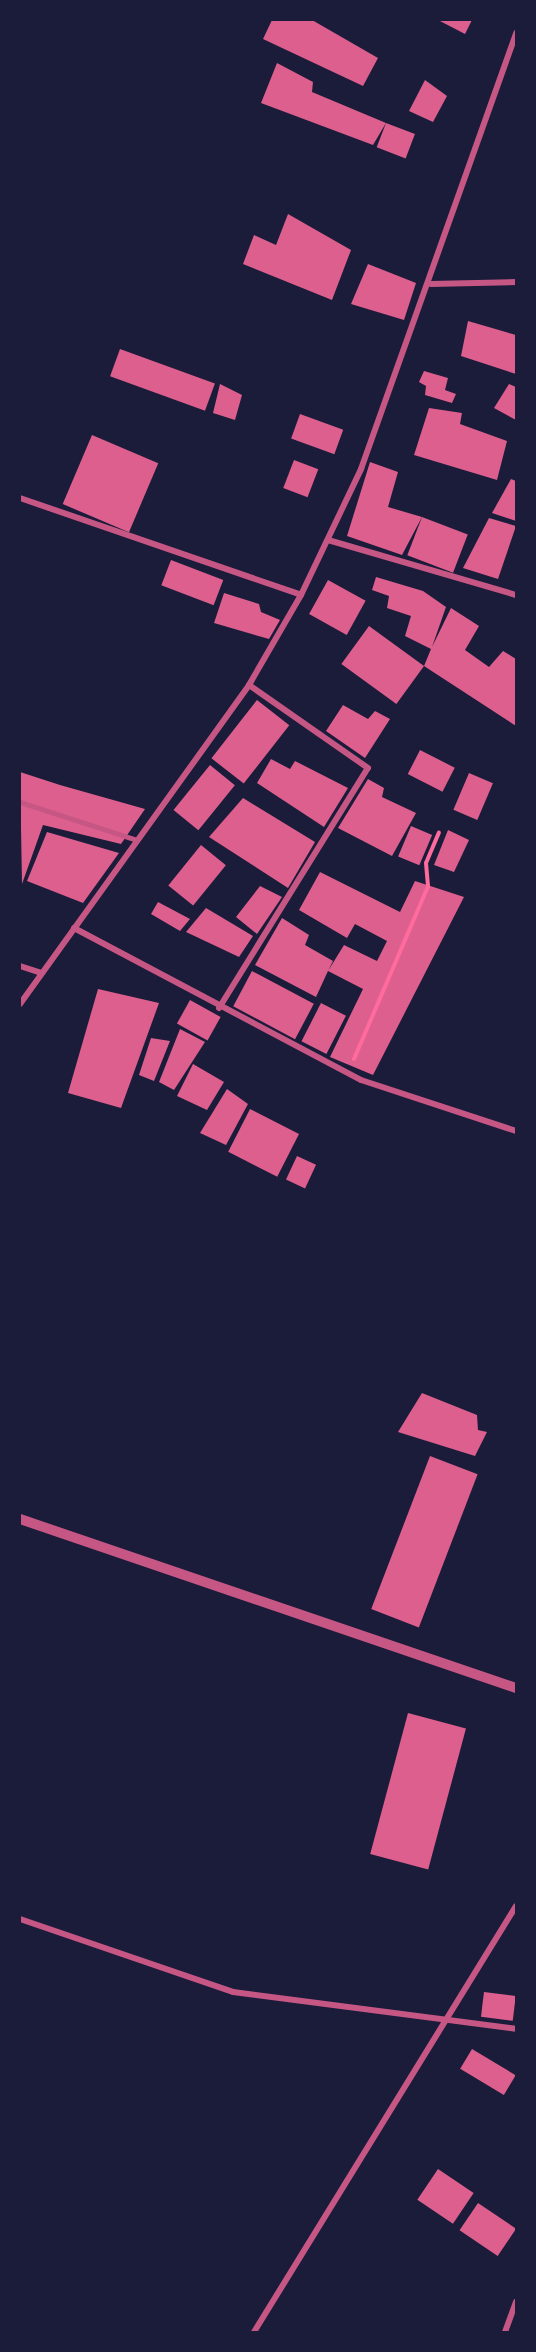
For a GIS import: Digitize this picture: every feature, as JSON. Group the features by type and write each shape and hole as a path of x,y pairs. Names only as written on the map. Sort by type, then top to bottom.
{"street":[{"path":"20,1004 134,839 249,685 301,595 328,540 430,284 516,33"},
{"path":"430,284 516,282"},
{"path":"20,498 301,595"},
{"path":"328,540 516,595"},
{"path":"219,1008 368,768 249,685"},
{"path":"74,928 219,1008 348,1073 516,1131"},
{"path":"20,966 42,973"},
{"path":"20,1519 516,1688"},
{"path":"254,2332 450,2020 516,1906"},
{"path":"20,1919 233,1992 516,2029"},
{"path":"505,2332 516,2302"}],"lane":[{"path":"20,802 134,839"}],"path":[{"path":"348,1073 428,886 426,863 439,834"}],"building":[{"path":"272,20 312,20 378,58 363,86 263,39"},
{"path":"438,20 472,20 465,34"},
{"path":"277,63 313,82 312,92 386,123 373,145 261,103"},
{"path":"425,80 447,96 433,122 409,111"},
{"path":"386,123 415,134 406,158 377,147"},
{"path":"288,214 351,250 332,300 243,264 254,235 276,245"},
{"path":"368,264 416,283 404,320 351,304"},
{"path":"468,321 516,335 516,374 461,356"},
{"path":"120,349 215,384 205,411 110,376"},
{"path":"424,371 448,378 445,390 456,394 452,403 425,395 426,386 419,382"},
{"path":"220,384 242,395 235,420 213,413"},
{"path":"509,384 516,387 516,420 494,408"},
{"path":"429,408 462,413 460,424 507,441 497,480 414,455"},
{"path":"300,414 343,430 334,454 291,438"},
{"path":"92,435 158,463 129,532 63,504"},
{"path":"294,460 318,469 308,497 283,488"},
{"path":"370,462 398,472 388,507 422,517 402,555 347,536"},
{"path":"511,479 516,481 516,521 492,513"},
{"path":"422,517 468,535 453,573 407,555"},
{"path":"489,518 516,526 498,579 463,568"},
{"path":"171,560 223,580 214,605 161,585"},
{"path":"376,577 423,591 446,607 432,647 451,608 479,626 465,650 489,667 503,651 516,659 516,726 424,666 431,649 405,636 411,616 387,608 389,596 372,590"},
{"path":"328,580 366,601 347,635 309,614"},
{"path":"224,593 259,604 261,612 280,620 269,639 214,623"},
{"path":"369,626 424,666 396,704 341,664"},
{"path":"257,700 289,725 244,784 211,758"},
{"path":"343,705 368,719 375,711 390,719 365,758 326,731"},
{"path":"420,750 455,768 442,792 408,774"},
{"path":"271,759 290,769 295,761 348,788 324,827 257,783"},
{"path":"210,765 235,785 198,830 173,810"},
{"path":"20,772 145,809 121,844 43,825 22,884"},
{"path":"469,773 493,783 477,820 453,810"},
{"path":"368,779 384,788 382,797 416,813 392,856 338,828"},
{"path":"243,798 315,842 288,888 209,837"},
{"path":"411,826 432,835 419,865 398,856"},
{"path":"448,830 469,840 454,872 434,865"},
{"path":"47,832 119,853 83,903 27,881"},
{"path":"201,845 226,865 193,906 168,885"},
{"path":"320,872 400,912 415,881 464,897 373,1075 330,1057 363,989 328,971 344,945 377,961 387,941 355,924 347,938 299,910"},
{"path":"260,886 282,897 257,934 236,917"},
{"path":"158,902 190,919 180,931 151,914"},
{"path":"206,908 253,936 239,957 186,932"},
{"path":"282,918 309,935 305,945 333,961 316,997 255,965"},
{"path":"252,971 314,1004 295,1039 233,1006"},
{"path":"98,989 159,1003 121,1108 68,1093"},
{"path":"190,1000 221,1017 208,1041 177,1024"},
{"path":"321,1003 346,1016 326,1054 301,1041"},
{"path":"180,1029 205,1042 174,1090 159,1082"},
{"path":"151,1038 170,1041 154,1081 139,1075"},
{"path":"193,1064 224,1082 207,1110 177,1096"},
{"path":"227,1089 248,1104 226,1145 200,1133"},
{"path":"250,1109 299,1134 277,1177 228,1152"},
{"path":"297,1156 316,1165 305,1188 286,1180"},
{"path":"422,1393 477,1415 478,1430 487,1432 475,1456 398,1432"},
{"path":"430,1456 478,1474 419,1627 371,1609"},
{"path":"408,1713 466,1729 428,1870 370,1854"},
{"path":"484,1992 516,1996 513,2021 481,2017"},
{"path":"472,2049 516,2075 504,2095 460,2069"},
{"path":"438,2169 474,2193 453,2224 417,2200"},
{"path":"478,2203 516,2229 498,2256 460,2230"}]}
